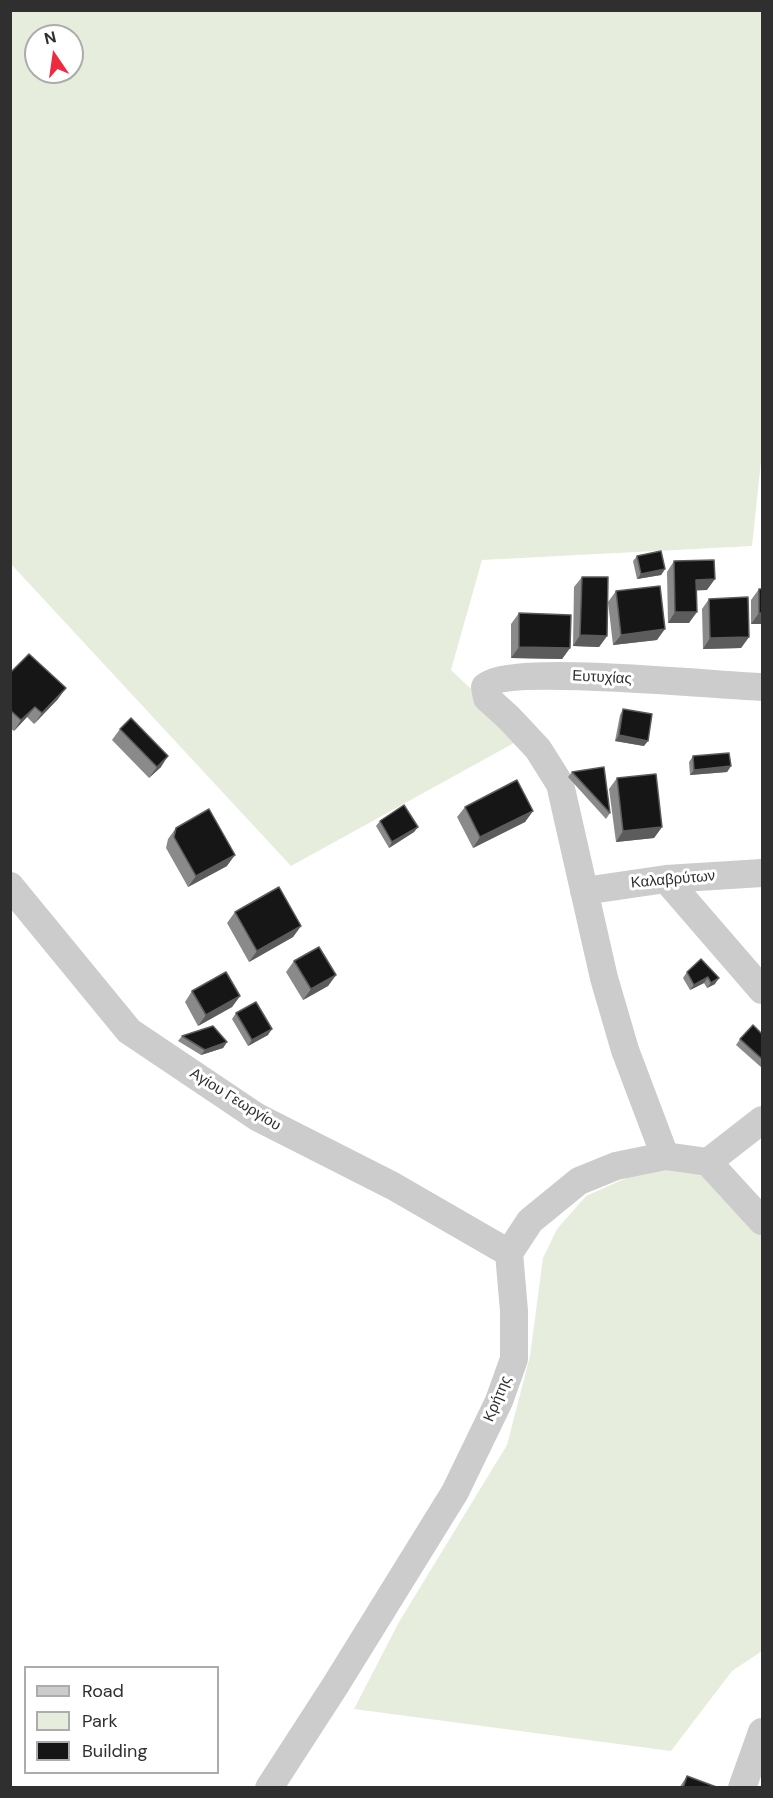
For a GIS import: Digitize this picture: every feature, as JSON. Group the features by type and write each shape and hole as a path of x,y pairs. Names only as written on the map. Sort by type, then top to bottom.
{"street":[{"name":"Ευτυχίας","path":"584,891 560,784 538,749 488,698 485,687 488,683 510,678 558,675 762,687"},
{"name":"Καλαβρύτων","path":"584,891 666,879 762,873"},
{"path":"666,879 762,990"},
{"name":"Αγίου Γεωργίου","path":"10,886 129,1031 257,1117 393,1186 509,1253"},
{"path":"584,891 604,978 625,1050 664,1156"},
{"path":"708,1162 762,1120"},
{"path":"509,1253 530,1221 579,1181 616,1166 664,1156 708,1162 762,1221"},
{"name":"Κρήτης","path":"268,1788 335,1686 455,1492 499,1401 514,1359 514,1311 509,1253"},
{"path":"742,1788 762,1732"}],"green space":[{"path":"11,11 762,11 762,452 752,546 482,560 451,670 523,738 291,866 11,564"},
{"path":"658,1164 701,1174 762,1235 762,1651 732,1671 671,1751 354,1709 399,1622 507,1445 530,1356 543,1258 557,1229 586,1196"}],"building":[{"path":"661,551 665,569 641,574 637,556"},
{"path":"714,560 715,579 696,580 697,612 675,612 674,561"},
{"path":"582,577 608,577 607,636 580,635"},
{"path":"660,586 665,629 621,635 616,591"},
{"path":"759,589 762,589 762,613 759,613"},
{"path":"748,597 749,637 710,638 709,599"},
{"path":"519,613 571,615 570,648 519,647"},
{"path":"29,654 66,688 42,713 35,707 21,720 10,710 10,673"},
{"path":"623,709 652,714 648,741 619,735"},
{"path":"131,718 168,756 157,767 120,729"},
{"path":"729,753 731,766 694,770 693,756"},
{"path":"604,767 610,813 572,772"},
{"path":"656,774 662,827 623,831 617,778"},
{"path":"517,780 533,811 480,837 465,807"},
{"path":"404,805 418,827 392,842 380,821"},
{"path":"209,809 235,855 196,876 174,837 176,828"},
{"path":"279,887 301,926 257,951 235,912"},
{"path":"319,947 336,975 311,989 294,961"},
{"path":"701,959 719,978 711,983 708,977 694,985 687,972"},
{"path":"226,972 240,996 206,1015 192,991"},
{"path":"256,1002 272,1029 252,1040 236,1013"},
{"path":"753,1025 762,1034 762,1059 740,1039"},
{"path":"213,1026 227,1042 205,1050 182,1036"},
{"path":"687,1776 719,1788 683,1788"}]}
